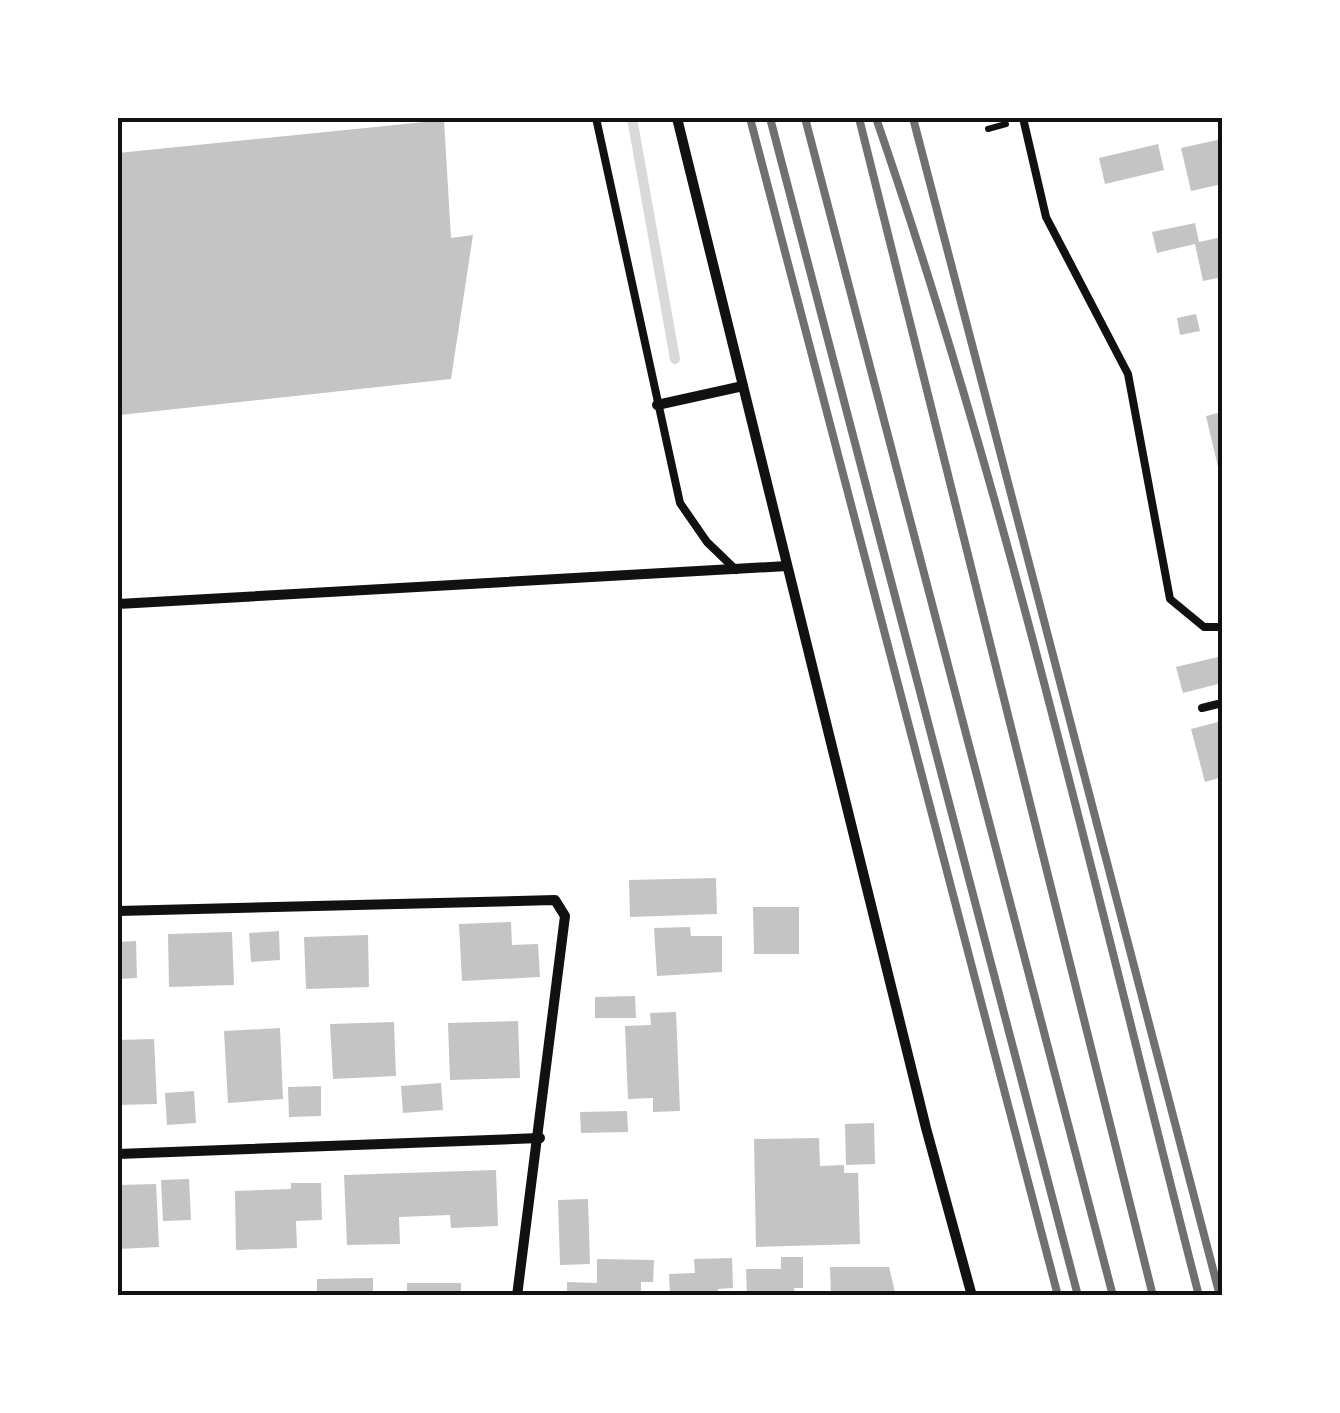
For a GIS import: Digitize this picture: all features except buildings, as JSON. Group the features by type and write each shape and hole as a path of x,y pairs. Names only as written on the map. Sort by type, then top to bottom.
{"street":[{"path":"676,118 926,1128 972,1296"},
{"path":"656,405 743,386"},
{"path":"118,604 787,566"},
{"path":"118,911 555,900 565,916 540,1138 517,1296"},
{"path":"118,1154 540,1138"}],"lane":[{"path":"596,118 680,503 707,542 736,570"},
{"path":"1023,118 1046,218 1128,374 1170,599 1204,627 1222,627"},
{"path":"1202,708 1222,703"}],"waterway":[{"path":"632,118 675,359"}],"railway":[{"path":"750,118 1058,1296"},
{"path":"770,118 1078,1296"},
{"path":"805,118 1113,1296"},
{"path":"859,118 1153,1296"},
{"path":"876,118 924,263 1010,556 1199,1296"},
{"path":"913,118 1220,1296"}]}
